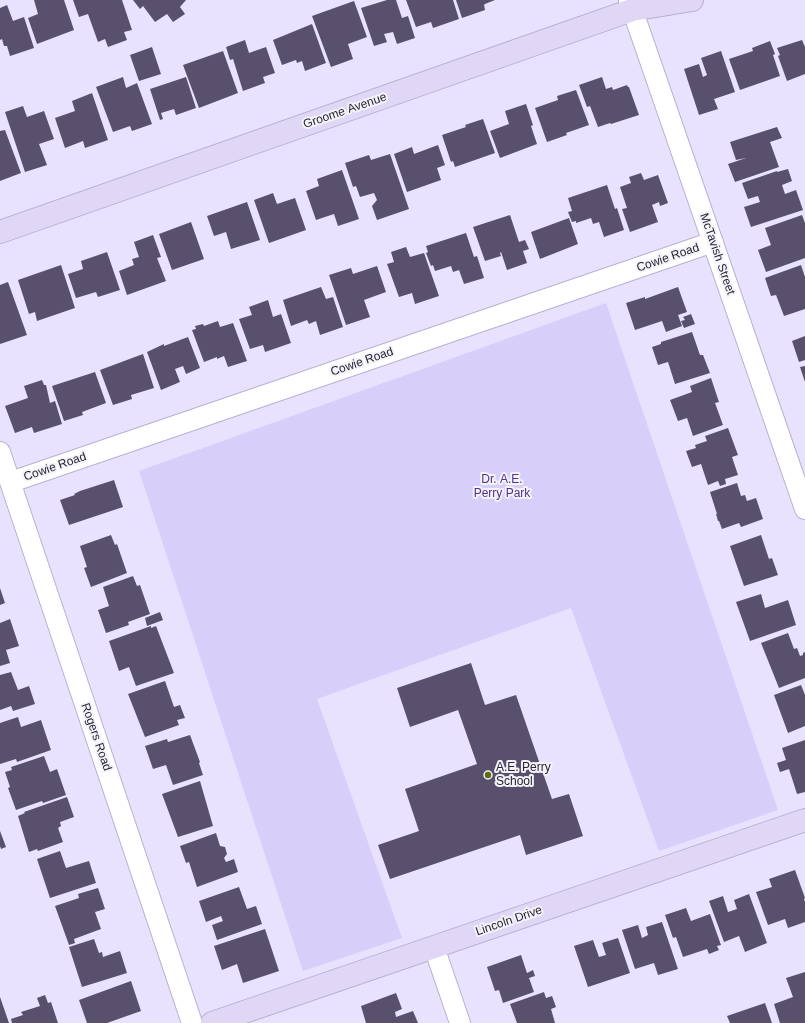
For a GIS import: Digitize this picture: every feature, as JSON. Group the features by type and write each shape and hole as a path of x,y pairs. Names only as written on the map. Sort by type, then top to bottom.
{"street":[{"name":"Groome Avenue","path":"0,232 631,5 692,0"},
{"name":"McTavish Street","path":"631,5 805,509"},
{"name":"Cowie Road","path":"11,482 713,242"},
{"name":"Rogers Road","path":"0,452 192,1023"},
{"name":"Lincoln Drive","path":"212,1023 805,820"},
{"path":"434,947 460,1023"}],"green space":[{"name":"Dr. A.E. Perry Park","path":"606,303 778,810 659,851 571,608 317,699 402,938 303,971 139,471"}],"building":[{"path":"34,0 64,0 74,30 37,44 28,18 38,14"},
{"path":"73,0 122,0 132,30 124,32 127,40 108,47 105,39 98,42 88,14 79,17"},
{"path":"133,0 186,0 180,7 185,14 173,22 167,14 155,22 143,6 140,9"},
{"path":"387,0 396,0 402,18 408,16 415,38 397,44 393,32 384,34 387,42 374,46 361,8"},
{"path":"406,0 453,0 459,19 433,28 431,22 416,27"},
{"path":"456,0 495,0 484,5 485,10 462,18"},
{"path":"354,1 367,37 348,44 353,59 331,67 312,16"},
{"path":"7,5 13,21 24,17 34,48 10,56 7,46 4,46 2,39 0,40 0,8"},
{"path":"312,24 326,63 305,71 302,61 297,63 296,60 282,65 273,40"},
{"path":"245,40 249,53 266,47 275,73 263,77 265,83 243,91 233,59 230,60 226,47"},
{"path":"802,40 805,47 805,74 787,81 778,56 780,55 777,48"},
{"path":"770,41 775,54 773,55 780,76 740,90 729,59 753,51 752,48"},
{"path":"152,47 161,74 139,81 130,55"},
{"path":"223,51 238,93 199,108 183,65"},
{"path":"721,51 735,92 714,99 718,109 699,115 684,69 699,64 703,77 707,75 701,58"},
{"path":"123,77 126,88 137,83 152,124 132,131 130,126 113,132 96,87"},
{"path":"186,77 196,108 176,115 174,109 161,113 163,119 160,120 150,89"},
{"path":"602,77 606,89 612,87 613,90 627,85 629,87 639,115 598,127 590,106 587,107 579,85"},
{"path":"576,90 589,125 566,133 567,135 547,142 535,108 558,100 557,96"},
{"path":"92,93 108,140 85,148 83,141 65,148 55,118 75,111 72,101"},
{"path":"526,104 537,144 500,158 490,131 509,124 505,111"},
{"path":"23,106 27,117 44,111 54,139 39,144 47,165 25,172 5,112"},
{"path":"483,119 495,153 455,167 453,161 451,162 442,135 466,127 465,125"},
{"path":"777,127 782,138 770,142 779,167 735,182 728,164 746,158 736,160 730,142"},
{"path":"5,130 21,173 0,181 0,131"},
{"path":"438,145 445,165 437,168 441,180 407,192 394,154 412,147 414,154"},
{"path":"390,154 409,209 377,220 372,206 377,200 374,193 360,197 356,186 353,187 345,163 369,155 371,160"},
{"path":"788,169 792,181 782,185 785,194 796,190 803,210 751,227 744,207 760,202 758,196 748,199 742,183 777,171"},
{"path":"342,170 359,219 338,226 334,214 316,220 306,191 319,186 317,179"},
{"path":"641,173 644,180 658,175 668,203 660,206 659,202 652,205 658,222 630,232 622,209 627,208 620,187 631,183 629,177"},
{"path":"607,185 615,209 617,208 624,230 604,237 599,222 593,224 591,218 576,223 576,221 572,222 568,212 572,211 568,198"},
{"path":"273,193 277,204 295,198 306,230 269,243 254,200"},
{"path":"247,202 260,240 231,249 226,232 214,236 207,216"},
{"path":"510,215 519,242 525,240 529,249 523,251 527,263 507,270 501,252 501,256 485,261 473,227"},
{"path":"802,215 805,223 805,258 766,272 758,250 771,245 765,228"},
{"path":"569,218 578,244 540,259 531,232"},
{"path":"191,222 204,259 172,270 159,234"},
{"path":"466,233 474,257 477,256 484,278 464,284 459,270 453,272 451,266 435,271 433,265 431,266 426,253 428,252 426,246"},
{"path":"153,235 161,257 157,258 166,281 127,295 119,271 134,265 132,259 139,257 134,242"},
{"path":"406,247 410,257 424,253 439,296 415,304 412,293 399,297 387,264 394,262 391,252"},
{"path":"107,252 120,290 98,297 96,292 76,298 68,274 83,269 81,261"},
{"path":"61,265 75,308 37,321 35,312 29,314 18,280"},
{"path":"801,265 805,277 805,309 784,316 776,295 771,296 765,278"},
{"path":"377,266 386,292 364,300 370,317 346,325 329,275 351,268 353,274"},
{"path":"8,282 27,335 0,344 0,285"},
{"path":"321,287 326,299 333,297 343,327 320,335 316,321 309,324 307,320 291,326 283,300"},
{"path":"678,287 687,312 678,315 682,326 666,332 662,321 635,330 626,303 645,297 645,299"},
{"path":"268,300 273,317 281,314 291,343 265,352 263,345 250,349 239,319 252,315 249,307"},
{"path":"691,314 695,324 684,328 681,321 685,320 683,317"},
{"path":"218,321 220,327 233,323 247,361 228,367 224,356 204,362 192,330 196,329 195,326 203,324 204,326"},
{"path":"692,332 700,355 703,355 710,373 675,384 668,362 658,365 652,347 661,344 661,342"},
{"path":"805,336 805,360 799,362 792,341"},
{"path":"188,337 200,368 186,374 183,366 175,369 180,382 161,390 147,352 164,344 164,346"},
{"path":"143,354 154,388 131,395 132,399 113,405 100,370"},
{"path":"805,366 805,382 800,367"},
{"path":"95,372 106,403 82,412 83,415 64,421 52,386"},
{"path":"711,378 719,402 715,403 723,425 693,436 687,418 678,421 670,400 692,392 690,386"},
{"path":"42,380 44,385 46,385 50,403 55,401 62,424 34,433 32,427 15,433 5,406 28,398 24,386"},
{"path":"728,428 738,455 732,457 738,475 725,479 726,484 720,486 718,481 708,485 701,464 692,467 686,451 696,448 695,445 707,441 705,436"},
{"path":"114,480 123,507 69,525 60,500 75,495 74,494 80,491"},
{"path":"737,483 741,496 745,495 747,501 756,498 763,519 741,527 739,523 722,529 718,521 710,492"},
{"path":"111,535 115,545 117,544 127,573 91,587 84,568 87,567 80,546"},
{"path":"761,535 769,559 772,558 778,575 744,586 730,546"},
{"path":"133,576 137,586 140,585 150,614 128,622 129,625 106,633 98,610 109,606 103,587"},
{"path":"0,588 5,603 0,605"},
{"path":"761,594 765,608 788,600 796,625 750,641 736,602"},
{"path":"160,612 163,620 147,626 145,618"},
{"path":"10,619 19,646 6,650 10,663 0,666 0,623"},
{"path":"151,626 151,628 156,626 174,673 136,686 129,667 119,671 109,641"},
{"path":"788,633 794,649 797,648 800,656 805,652 805,678 779,688 761,643"},
{"path":"471,663 485,705 516,695 552,799 569,794 583,836 526,855 520,835 390,879 378,845 419,831 405,789 477,764 458,710 410,727 397,688"},
{"path":"11,672 18,690 29,686 35,704 13,711 11,706 0,710 0,675"},
{"path":"165,681 174,707 180,705 185,718 177,720 179,725 145,737 128,694"},
{"path":"801,685 805,695 805,726 788,733 774,695"},
{"path":"18,717 21,727 41,720 51,750 17,762 16,759 0,764 0,723"},
{"path":"190,735 203,775 173,785 166,765 153,769 145,746 167,739 168,742"},
{"path":"805,740 805,792 797,794 789,769 780,772 777,763 786,760 782,748"},
{"path":"44,756 50,772 57,769 66,795 16,810 8,788 10,787 5,772 12,770 11,767"},
{"path":"200,781 213,826 178,837 162,794"},
{"path":"67,797 74,817 60,822 61,826 58,828 63,842 38,851 37,849 29,852 18,816 25,813 24,812"},
{"path":"0,831 6,847 1,849 0,846"},
{"path":"216,833 220,846 225,847 227,854 224,858 226,862 234,859 238,872 197,887 189,862 186,863 180,846"},
{"path":"60,851 66,868 89,861 96,883 50,898 37,859"},
{"path":"795,870 805,898 805,922 788,928 785,919 768,925 756,892 772,887 769,879"},
{"path":"239,887 247,909 256,906 262,924 217,940 212,925 223,921 221,916 206,922 199,901"},
{"path":"98,888 105,909 95,912 101,929 74,939 75,943 69,945 55,906 79,898 78,894"},
{"path":"749,894 767,943 745,952 739,936 724,942 709,901 723,896 728,912 737,909 734,900"},
{"path":"686,908 691,921 710,914 721,945 717,946 719,950 709,954 707,949 683,957 676,937 673,938 665,915"},
{"path":"662,922 678,969 658,975 654,963 635,969 622,930 638,925 642,938 648,935 646,927"},
{"path":"265,929 279,971 243,983 237,964 222,970 214,946"},
{"path":"618,938 630,973 588,987 574,946 593,940 599,957 606,955 602,943"},
{"path":"94,939 99,953 102,952 103,957 120,951 127,973 82,987 69,947"},
{"path":"521,955 527,973 533,970 535,976 529,978 534,992 503,1003 499,990 495,991 487,967"},
{"path":"805,972 805,1023 780,1023 774,1004 793,997 786,978"},
{"path":"131,981 141,1011 107,1023 87,1023 79,1000"},
{"path":"544,992 546,998 552,996 556,1007 551,1009 555,1023 517,1023 510,1004"},
{"path":"396,993 402,1009 395,1012 396,1017 413,1011 418,1023 366,1023 361,1006"},
{"path":"45,995 48,1003 51,1002 58,1023 12,1023 11,1019 23,1015 21,1012 40,1006 37,998"},
{"path":"0,997 9,1023 0,1023"},
{"path":"765,1003 772,1023 730,1023 727,1016"}],"place":[{"name":"A.E. Perry School","path":"488,775"}]}
